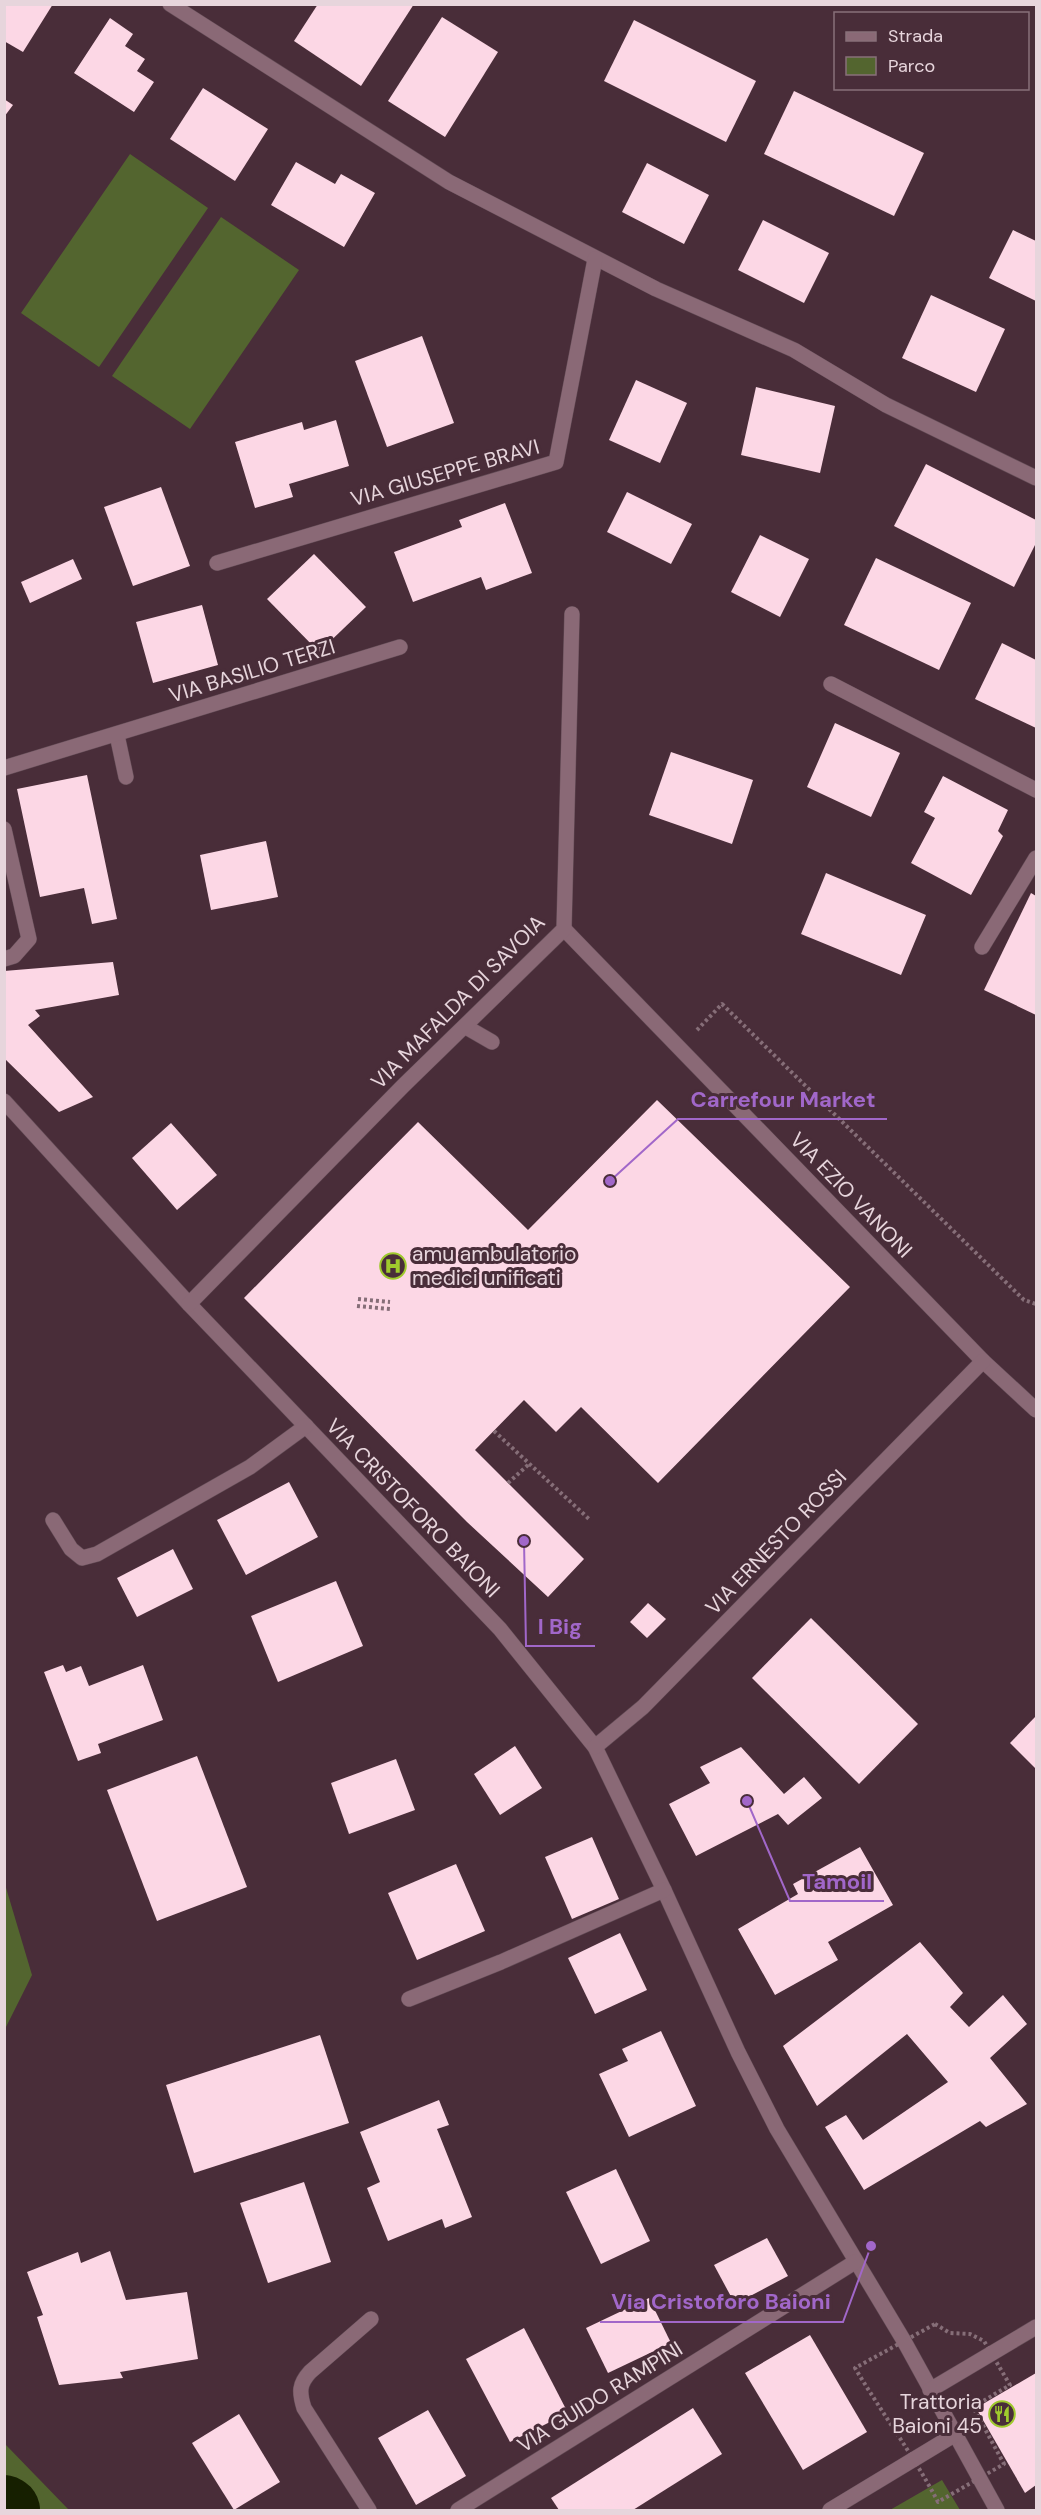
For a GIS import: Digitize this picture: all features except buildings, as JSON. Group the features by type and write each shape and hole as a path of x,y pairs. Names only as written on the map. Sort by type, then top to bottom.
{"street":[{"path":"170,4 449,182 595,259 794,350 886,405 1036,478"},
{"name":"VIA GIUSEPPE BRAVI","path":"217,563 556,462 595,259"},
{"name":"VIA MAFALDA DI SAVOIA","path":"189,1304 403,1086 564,929 572,614"},
{"name":"VIA BASILIO TERZI","path":"4,768 400,647"},
{"path":"831,684 1036,790"},
{"path":"117,735 126,777"},
{"path":"4,829 29,939 14,956 4,959"},
{"path":"982,946 1036,858"},
{"name":"VIA EZIO VANONI","path":"564,929 983,1361 1036,1410"},
{"path":"466,1027 492,1042"},
{"name":"VIA CRISTOFORO BAIONI","path":"4,1101 189,1304 500,1629 595,1748 767,2109 904,2342 997,2511"},
{"name":"VIA ERNESTO ROSSI","path":"595,1748 643,1707 983,1361"},
{"name":"VIA CRISTOFORO BAIONI","path":"53,1520 71,1549 82,1557 97,1554 250,1467 306,1426"},
{"path":"409,1999 512,1957 664,1890"},
{"name":"VIA GUIDO RAMPINI","path":"458,2511 855,2262"},
{"path":"369,2511 304,2408 299,2394 302,2380 371,2319"},
{"path":"930,2390 1036,2327"},
{"path":"830,2511 954,2435"}],"path":[{"path":"679,1049 722,1004 1024,1300 1036,1304"},
{"path":"358,1299 390,1302"},
{"path":"357,1306 390,1309"},
{"path":"494,1431 589,1519"},
{"path":"508,1483 529,1464"}],"green space":[{"path":"130,154 208,208 99,367 21,313"},
{"path":"221,217 299,270 190,429 112,376"},
{"path":"4,1881 32,1975 5,2029 4,2029"},
{"path":"5,2444 69,2510 5,2510"},
{"path":"942,2480 960,2510 890,2510"}],"place":[{"name":"Carrefour Market","path":"610,1181"},
{"name":"amu ambulatorio medici unificati","path":"393,1266"},
{"name":"I Big","path":"524,1541"},
{"name":"Tamoil","path":"747,1801"},
{"name":"Via Cristoforo Baioni","path":"871,2246"},
{"name":"Trattoria Baioni 45","path":"1002,2414"}]}
